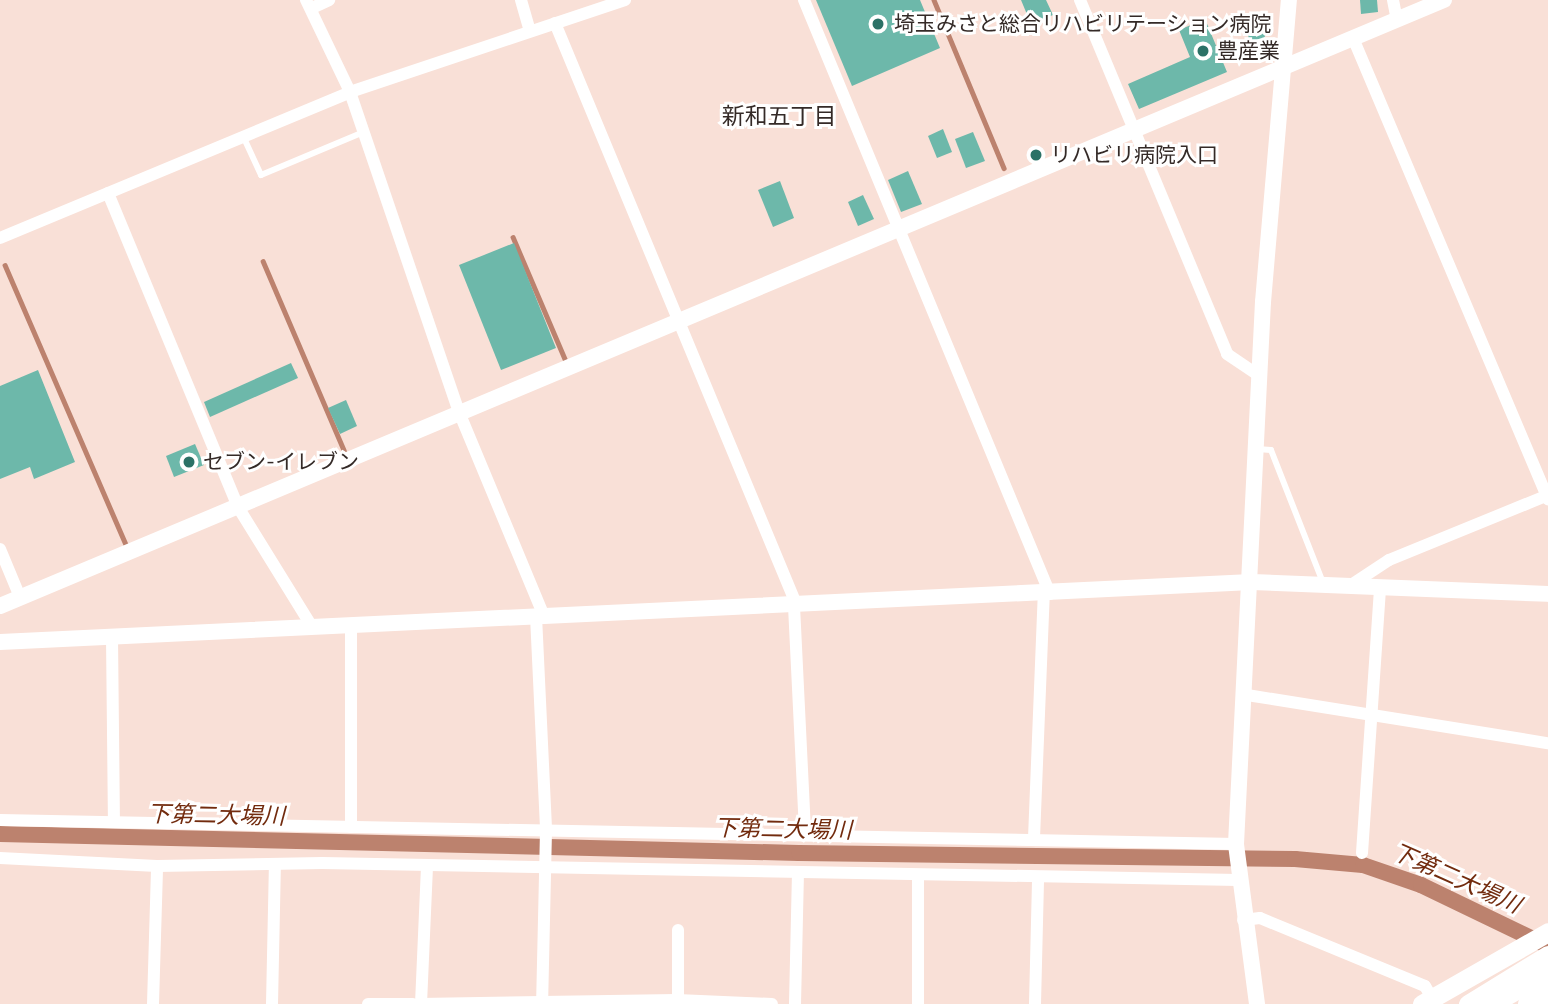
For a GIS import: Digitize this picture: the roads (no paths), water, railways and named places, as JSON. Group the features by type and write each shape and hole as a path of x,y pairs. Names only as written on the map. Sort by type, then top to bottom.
{"highway":[{"path":"1427,1001 1548,932"},
{"path":"1468,1004 1546,961"},
{"path":"1488,1004 1546,961"},
{"path":"1530,1004 1548,993"}],"street":[{"path":"329,0 309,4 350,92 459,412 540,616 546,831 542,1003"},
{"path":"521,0 530,32"},
{"path":"0,238 350,92 625,0"},
{"path":"804,0 1047,594 1034,838"},
{"path":"1080,0 1227,354 1260,376"},
{"path":"1257,1004 1243,920 1236,844 1247,695 1260,376 1289,0"},
{"path":"1392,0 1397,20"},
{"path":"0,606 1444,0"},
{"path":"555,23 796,606 804,834"},
{"path":"1348,587 1389,561 1548,496 1353,38"},
{"path":"108,193 238,507 312,627"},
{"path":"0,548 20,597"},
{"path":"0,642 1047,594 1252,582 1548,594"},
{"path":"1362,853 1380,588"},
{"path":"351,626 351,827"},
{"path":"112,637 114,822"},
{"path":"1247,695 1548,743"},
{"path":"0,820 1236,844"},
{"path":"0,858 157,866 275,864 1238,880"},
{"path":"272,1004 275,864"},
{"path":"153,1004 157,866"},
{"path":"427,866 421,1004 772,1004"},
{"path":"795,1004 799,873"},
{"path":"918,876 918,1004"},
{"path":"1035,1004 1038,878"},
{"path":"1243,920 1261,918 1425,986 1427,1001"},
{"path":"677,1002 678,930"},
{"path":"368,1004 413,1004"}],"lane":[{"path":"243,136 261,175 365,132"},
{"path":"1257,449 1271,450 1325,587"}],"waterway":[{"path":"934,0 1004,168"},
{"path":"513,237 566,361"},
{"path":"263,261 344,450"},
{"path":"5,265 126,544"},
{"name":"下第二大場川","path":"0,834 799,853 1295,859 1363,865 1421,885 1548,946"}],"place":[{"name":"埼玉みさと総合リハビリテーション病院","path":"878,24"},
{"name":"豊産業","path":"1203,51"},
{"name":"リハビリ病院入口","path":"1036,155"},
{"name":"セブン-イレブン","path":"189,462"}],"district":[{"name":"新和五丁目","path":"779,117"}]}
